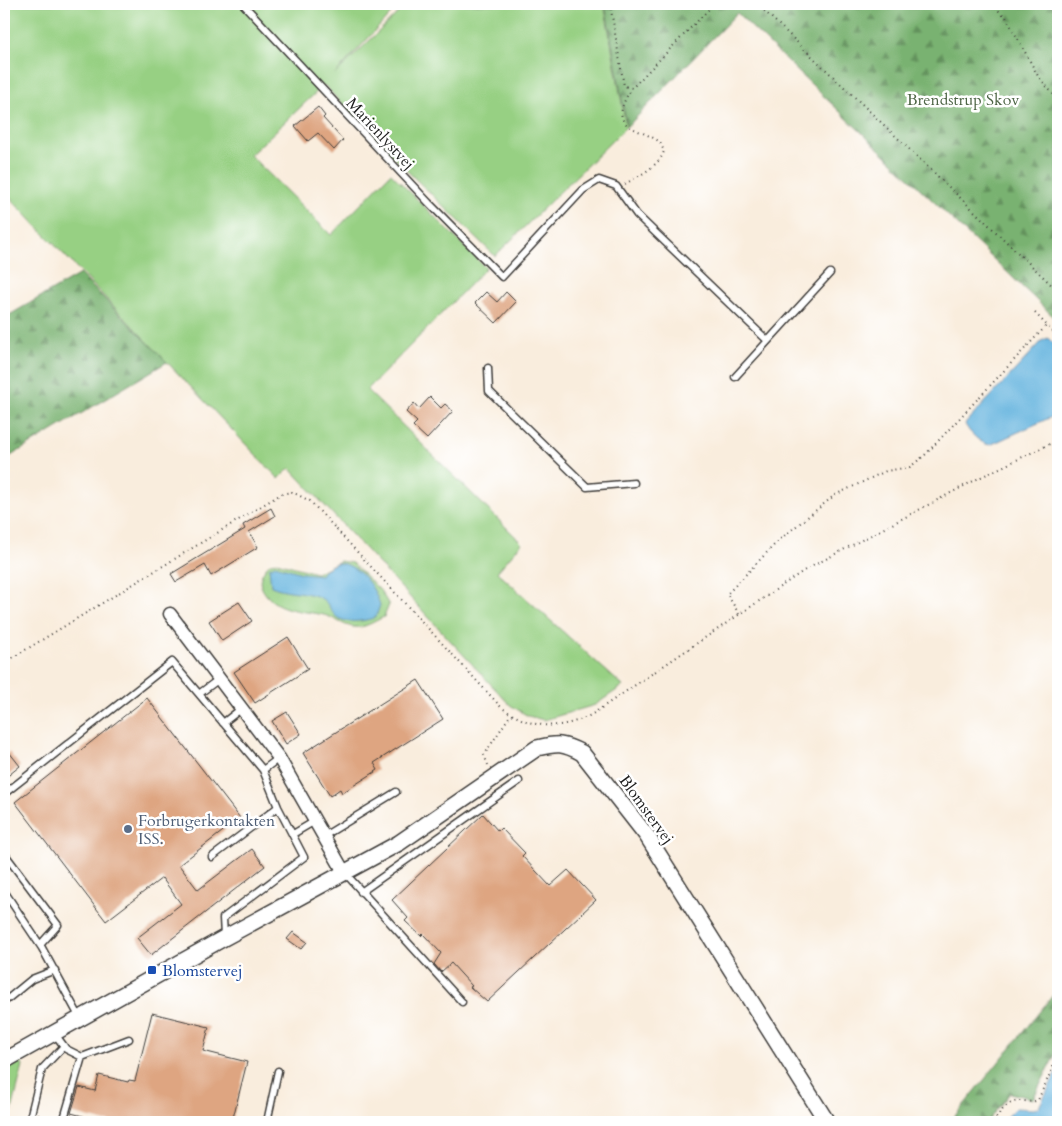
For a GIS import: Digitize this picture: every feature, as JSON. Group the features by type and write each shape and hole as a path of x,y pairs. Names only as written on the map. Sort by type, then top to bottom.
{"street":[{"path":"170,614 279,758 344,872"},
{"name":"Blomstervej","path":"4,1061 399,843 537,748 556,744 567,745 582,753 647,836 827,1122"}],"lane":[{"name":"Marienlystvej","path":"243,4 408,182 502,278 582,190 599,180 616,186"},
{"path":"616,186 637,215 768,341"},
{"path":"735,377 830,273"},
{"path":"488,368 489,391 587,487 634,483"},
{"path":"4,794 172,662 263,770 278,806 304,857 223,918 224,938"},
{"path":"199,694 219,679"},
{"path":"223,723 242,708"},
{"path":"263,770 279,758"},
{"path":"361,892 519,781"},
{"path":"324,836 396,792"},
{"path":"212,857 278,806"},
{"path":"293,834 316,821"},
{"path":"4,853 58,925 40,945"},
{"path":"344,872 462,1002"},
{"path":"4,891 55,970 80,1018"},
{"path":"4,1002 32,979 55,970"},
{"path":"54,1032 63,1047 82,1057 129,1039"},
{"path":"29,1122 42,1070 63,1047"},
{"path":"63,1122 82,1057"},
{"path":"267,1122 278,1071"}],"path":[{"path":"610,4 624,86 632,88"},
{"path":"616,186 624,185 638,176 660,159 664,151 660,142 627,127 622,121 622,110 632,88 714,4"},
{"path":"757,4 1058,292"},
{"path":"991,4 1006,17 1038,76 1058,100"},
{"path":"1035,313 1058,337"},
{"path":"739,614 727,594 779,540 835,495 886,471 910,467 925,455 1047,325"},
{"path":"4,664 281,494 292,492 310,501 501,707 511,714 536,725 556,726 574,723 592,715 805,570 980,477 1058,440"},
{"path":"497,775 485,760 484,755 511,714"},
{"path":"993,1122 1005,1106 1012,1102 1032,1103 1038,1100 1058,1056"},
{"path":"31,1114 63,1122"}],"green space":[{"path":"4,4 400,4 335,74 407,4 604,4 626,127 495,256 400,164 324,85 250,155 331,235 391,173 486,268 367,390 522,543 497,572 623,686 595,705 544,720 528,716 510,705 290,468 279,479 4,192"},
{"name":"Brendstrup Skov","path":"605,4 1058,4 1058,321 737,13 627,127"},
{"path":"80,274 167,362 4,460 4,318"},
{"path":"340,561 352,563 380,590 389,605 384,617 363,626 346,625 328,616 280,605 266,595 261,586 262,574 270,563 277,562 316,573"},
{"path":"1058,989 1058,1049 1033,1099 1010,1093 987,1122 950,1122"},
{"path":"20,1061 23,1066 9,1122 4,1122 4,1071"}],"water":[{"path":"1048,338 1058,348 1058,414 990,445 979,440 969,431 965,424 1043,340"},
{"path":"336,563 351,567 364,577 378,598 380,605 376,617 357,621 342,620 319,597 271,586 269,568 275,565 302,573 321,575 325,569"},
{"path":"1058,1069 1058,1122 1001,1122 1015,1108 1034,1109 1039,1107"}],"building":[{"path":"318,107 325,116 323,118 343,140 334,150 318,133 308,141 295,126"},
{"path":"486,292 497,302 506,292 516,302 496,323 475,303"},
{"path":"430,397 441,408 445,404 453,411 427,439 413,426 417,422 406,412 414,403 419,409"},
{"path":"271,508 275,516 249,532 258,547 211,576 205,565 176,582 171,574 245,529 243,525"},
{"path":"239,602 252,621 222,641 209,621"},
{"path":"288,637 308,669 255,703 234,672"},
{"path":"418,680 443,719 374,763 378,770 342,793 340,789 330,796 303,753"},
{"path":"147,698 240,818 179,865 198,890 252,849 265,866 151,955 137,938 181,904 162,878 106,921 15,802"},
{"path":"287,712 301,734 286,744 272,721"},
{"path":"9,752 20,766 4,779 4,756"},
{"path":"483,814 498,831 501,828 525,853 522,856 550,886 568,870 596,900 487,1002 470,987 472,986 451,963 441,972 434,964 441,953 423,934 421,936 405,921 408,918 392,900"},
{"path":"293,932 307,942 301,949 287,939"},
{"path":"152,1013 209,1027 203,1051 247,1062 232,1122 106,1122 71,1113 79,1087 95,1091 99,1075 128,1082 129,1080 135,1081"}],"place":[{"name":"Forbrugerkontakten ISS.","path":"128,829"},
{"name":"Blomstervej","path":"152,970"}]}
